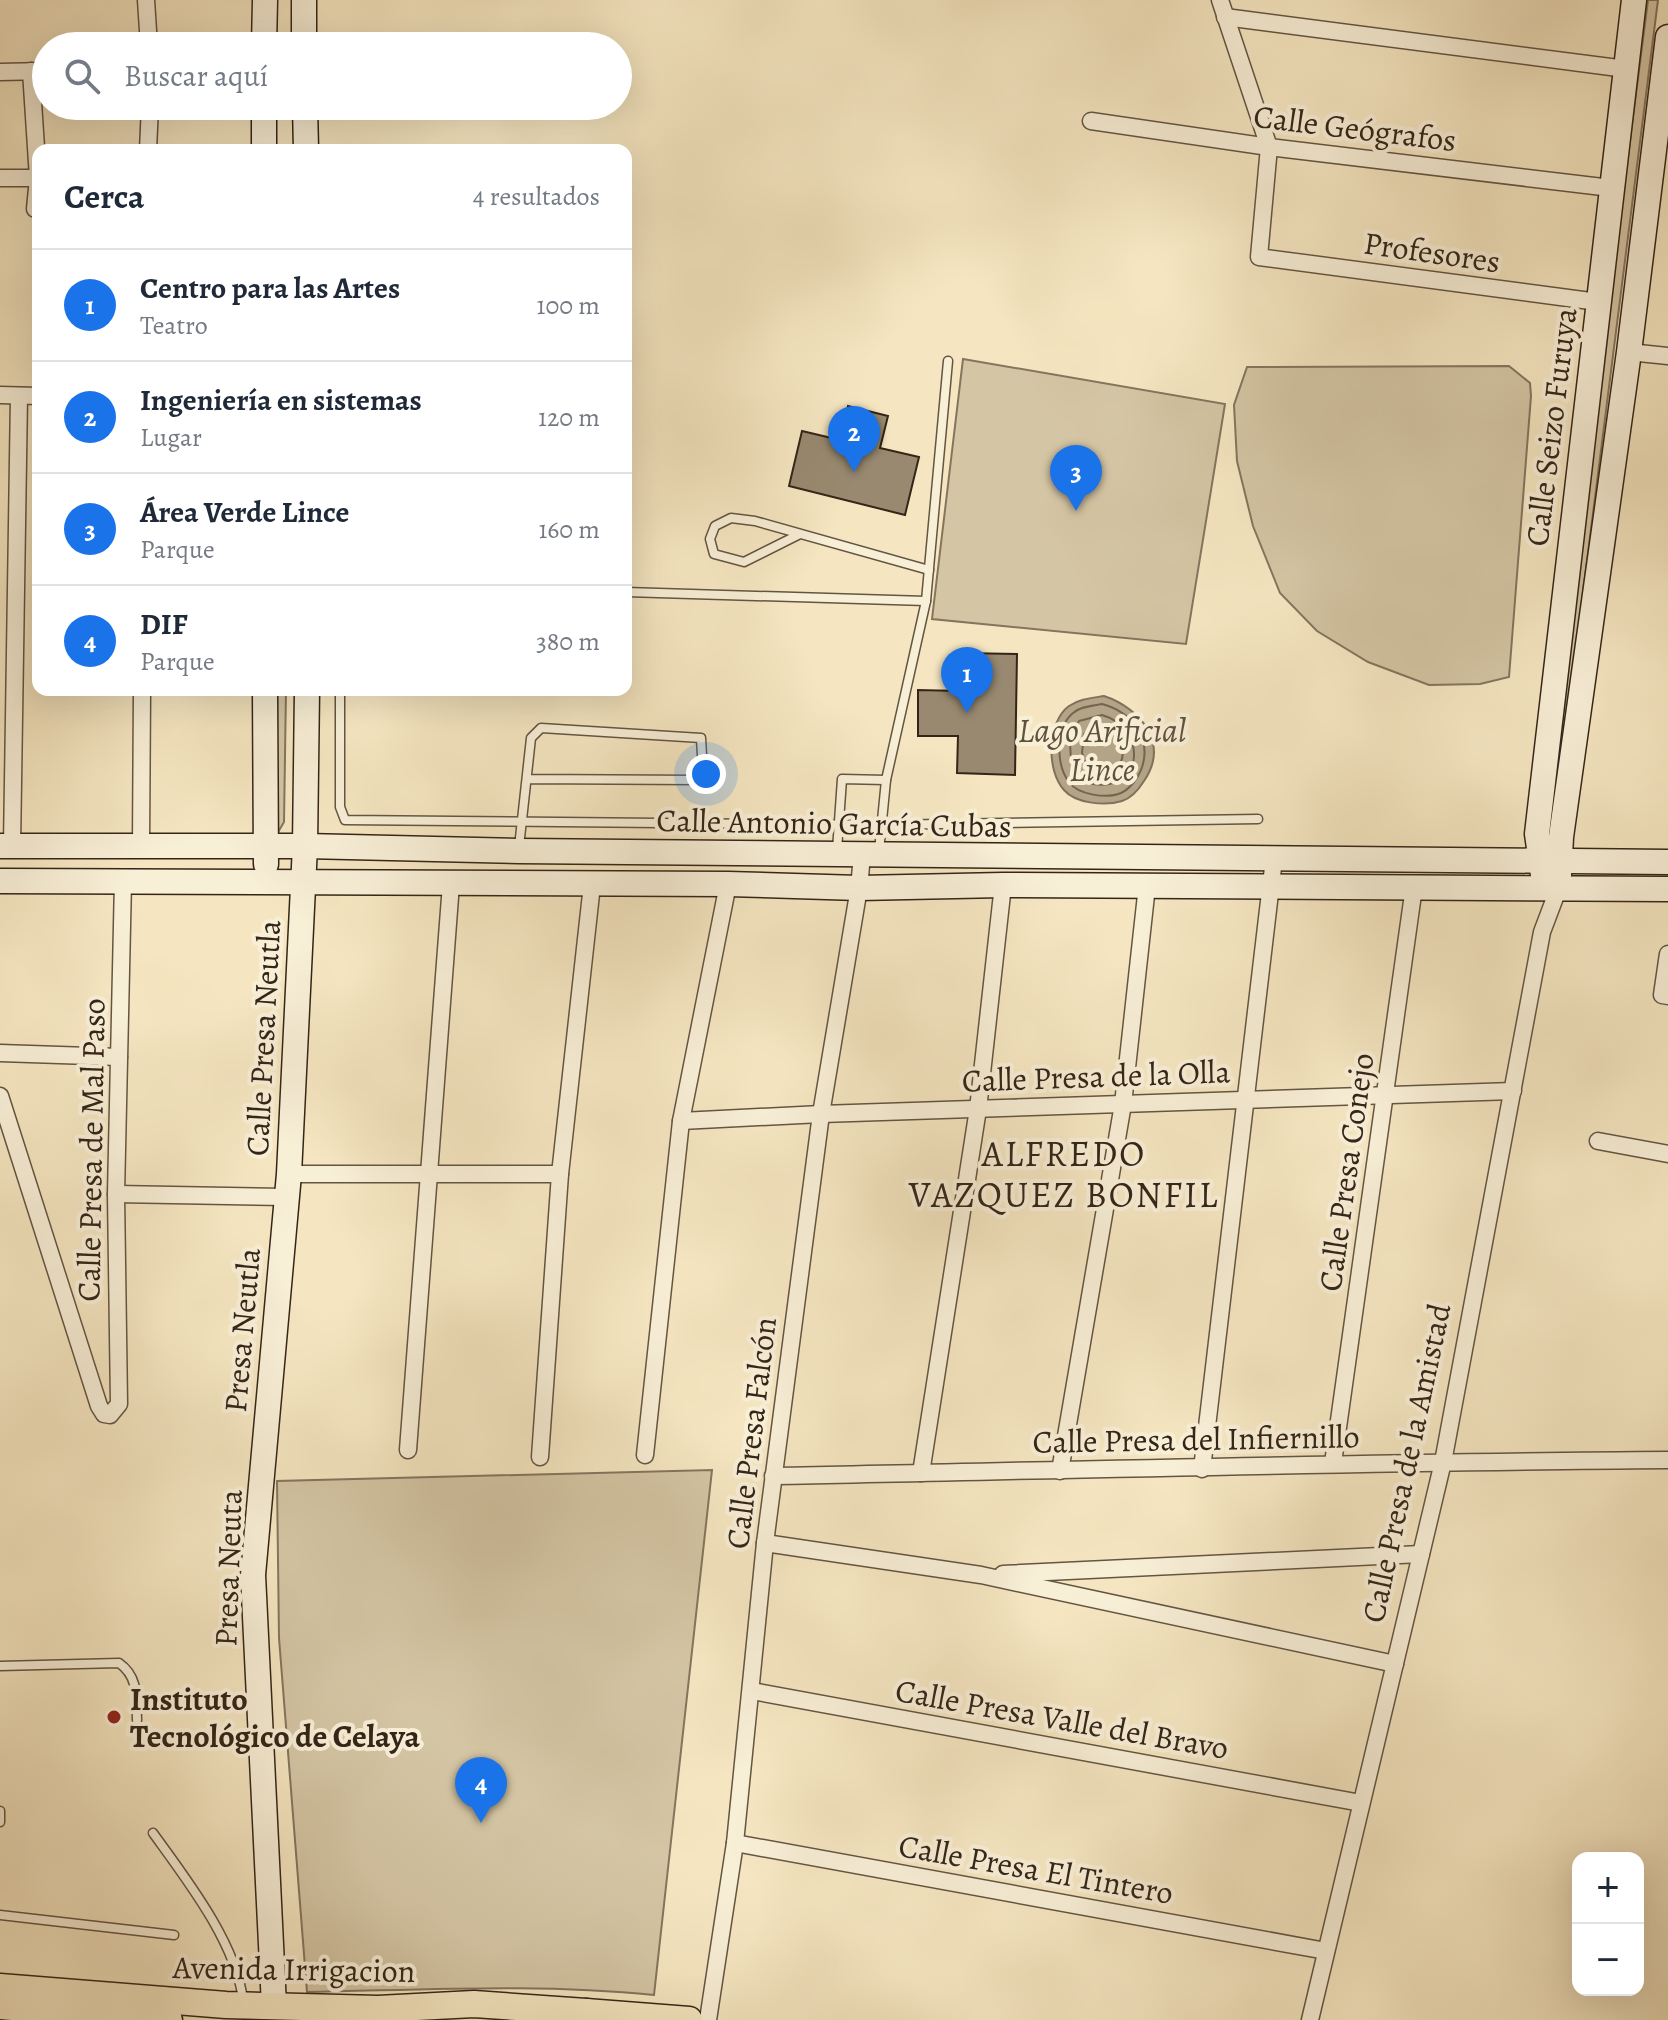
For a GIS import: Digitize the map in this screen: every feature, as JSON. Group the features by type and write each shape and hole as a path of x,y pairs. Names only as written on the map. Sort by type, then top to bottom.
{"main road":[{"name":"Avenida Irrigacion","path":"0,1987 244,2005 378,2009 474,2004 586,2012"},
{"path":"0,2006 169,2020"},
{"path":"533,2020 586,2012 689,2020"}],"street":[{"path":"146,0 148,32"},
{"path":"264,32 265,0"},
{"path":"304,0 304,32"},
{"path":"1220,0 1269,147"},
{"name":"Calle Seizo Furuya","path":"1550,862 1537,834 1634,0"},
{"path":"1225,17 1626,69"},
{"name":"Calle Seizo Furuya","path":"1550,862 1629,352 1668,37"},
{"path":"0,72 32,71"},
{"path":"38,120 38,144"},
{"path":"148,144 149,120"},
{"path":"264,120 264,144"},
{"path":"305,120 306,144"},
{"name":"Calle Geógrafos","path":"1091,121 1269,147 1611,188"},
{"name":"Profesores","path":"1269,147 1259,257 1598,302"},
{"path":"0,178 32,178"},
{"path":"1629,352 1668,356"},
{"path":"0,395 32,396"},
{"path":"6,846 19,396"},
{"path":"141,845 142,696"},
{"path":"265,696 266,881"},
{"name":"Calle Presa Neutla","path":"287,1186 305,846 307,696"},
{"name":"Calle Antonio García Cubas","path":"6,846 305,846 837,855 1668,862"},
{"name":"Calle Presa Falcón","path":"708,2020 735,1843 765,1543 821,1114 859,888 870,855"},
{"path":"1202,1469 1274,859"},
{"name":"Calle Presa de la Amistad","path":"1310,2020 1443,1462 1547,916 1552,887 1550,862"},
{"name":"Calle Antonio García Cubas","path":"0,881 728,884 859,888 1003,885 1668,889"},
{"name":"Calle Presa de Mal Paso","path":"0,1096 99,1406 104,1414 110,1415 119,1404 116,1194 123,881"},
{"path":"408,1450 451,884"},
{"path":"645,1455 681,1121 728,884"},
{"path":"540,1457 560,1174 592,885"},
{"path":"921,1473 978,1109 1003,885"},
{"path":"1060,1471 1123,1104 1147,886"},
{"name":"Calle Presa Conejo","path":"1333,1463 1414,887"},
{"path":"1668,954 1662,995 1668,996"},
{"path":"0,1053 119,1057"},
{"name":"Calle Presa de la Olla","path":"681,1121 1513,1091"},
{"path":"1598,1141 1668,1154"},
{"path":"116,1194 430,1176 560,1174"},
{"name":"Presa Neutla","path":"263,1468 287,1186"},
{"name":"Calle Presa del Infiernillo","path":"773,1476 1202,1469 1333,1463 1668,1460"},
{"name":"Presa Neuta","path":"263,1468 253,1575 274,2006"},
{"path":"765,1543 981,1575 1395,1664"},
{"path":"981,1575 1421,1554"},
{"name":"Calle Presa Valle del Bravo","path":"752,1691 1361,1803"},
{"name":"Calle Presa El Tintero","path":"735,1843 1326,1951"}],"lane":[{"path":"870,855 881,825 886,780 926,601 948,361"},
{"path":"800,534 744,562 714,554 710,539 715,526 731,518 755,521 929,570"},
{"path":"632,592 926,601"},
{"path":"340,696 340,807 345,820 881,825 1258,819"},
{"path":"519,851 531,738 541,728 701,738 703,773 697,780 527,779"},
{"path":"837,855 842,779 886,780"},
{"path":"0,1666 119,1663 130,1671 135,1682 137,1720"},
{"path":"0,1811 0,1822"},
{"path":"153,1833 205,1905 241,1982 244,2005"},
{"path":"0,1915 174,1935"}],"shaded area":[{"path":"1648,0 1658,0 1552,837 1541,836"},
{"path":"963,359 1225,404 1186,644 932,619"},
{"path":"1509,366 1530,383 1531,396 1509,677 1480,684 1429,685 1368,662 1317,631 1280,593 1253,526 1237,461 1234,405 1247,367"},
{"path":"272,696 286,696 284,822 277,834"},
{"path":"712,1470 654,1995 524,1988 307,1992 279,1638 277,1481"}],"water":[{"name":"Lago Arificial Lince","path":"1104,696 1139,718 1147,729 1154,753 1144,781 1129,798 1108,803 1083,801 1069,795 1058,781 1052,759 1053,734 1056,723 1069,706 1081,700"}],"building":[{"path":"848,406 888,416 880,448 919,457 905,515 789,486 802,431 840,440"},
{"path":"961,653 1017,654 1015,775 957,773 958,736 918,736 918,690 960,691"}],"place":[{"name":"Ingeniería en sistemas","path":"854,472"},
{"name":"Área Verde Lince","path":"1076,511"},
{"name":"Centro para las Artes","path":"967,713"},
{"name":"Instituto Tecnológico de Celaya","path":"114,1717"},
{"name":"DIF","path":"481,1823"}],"district":[{"name":"ALFREDO VAZQUEZ BONFIL","path":"1064,1174"}]}
